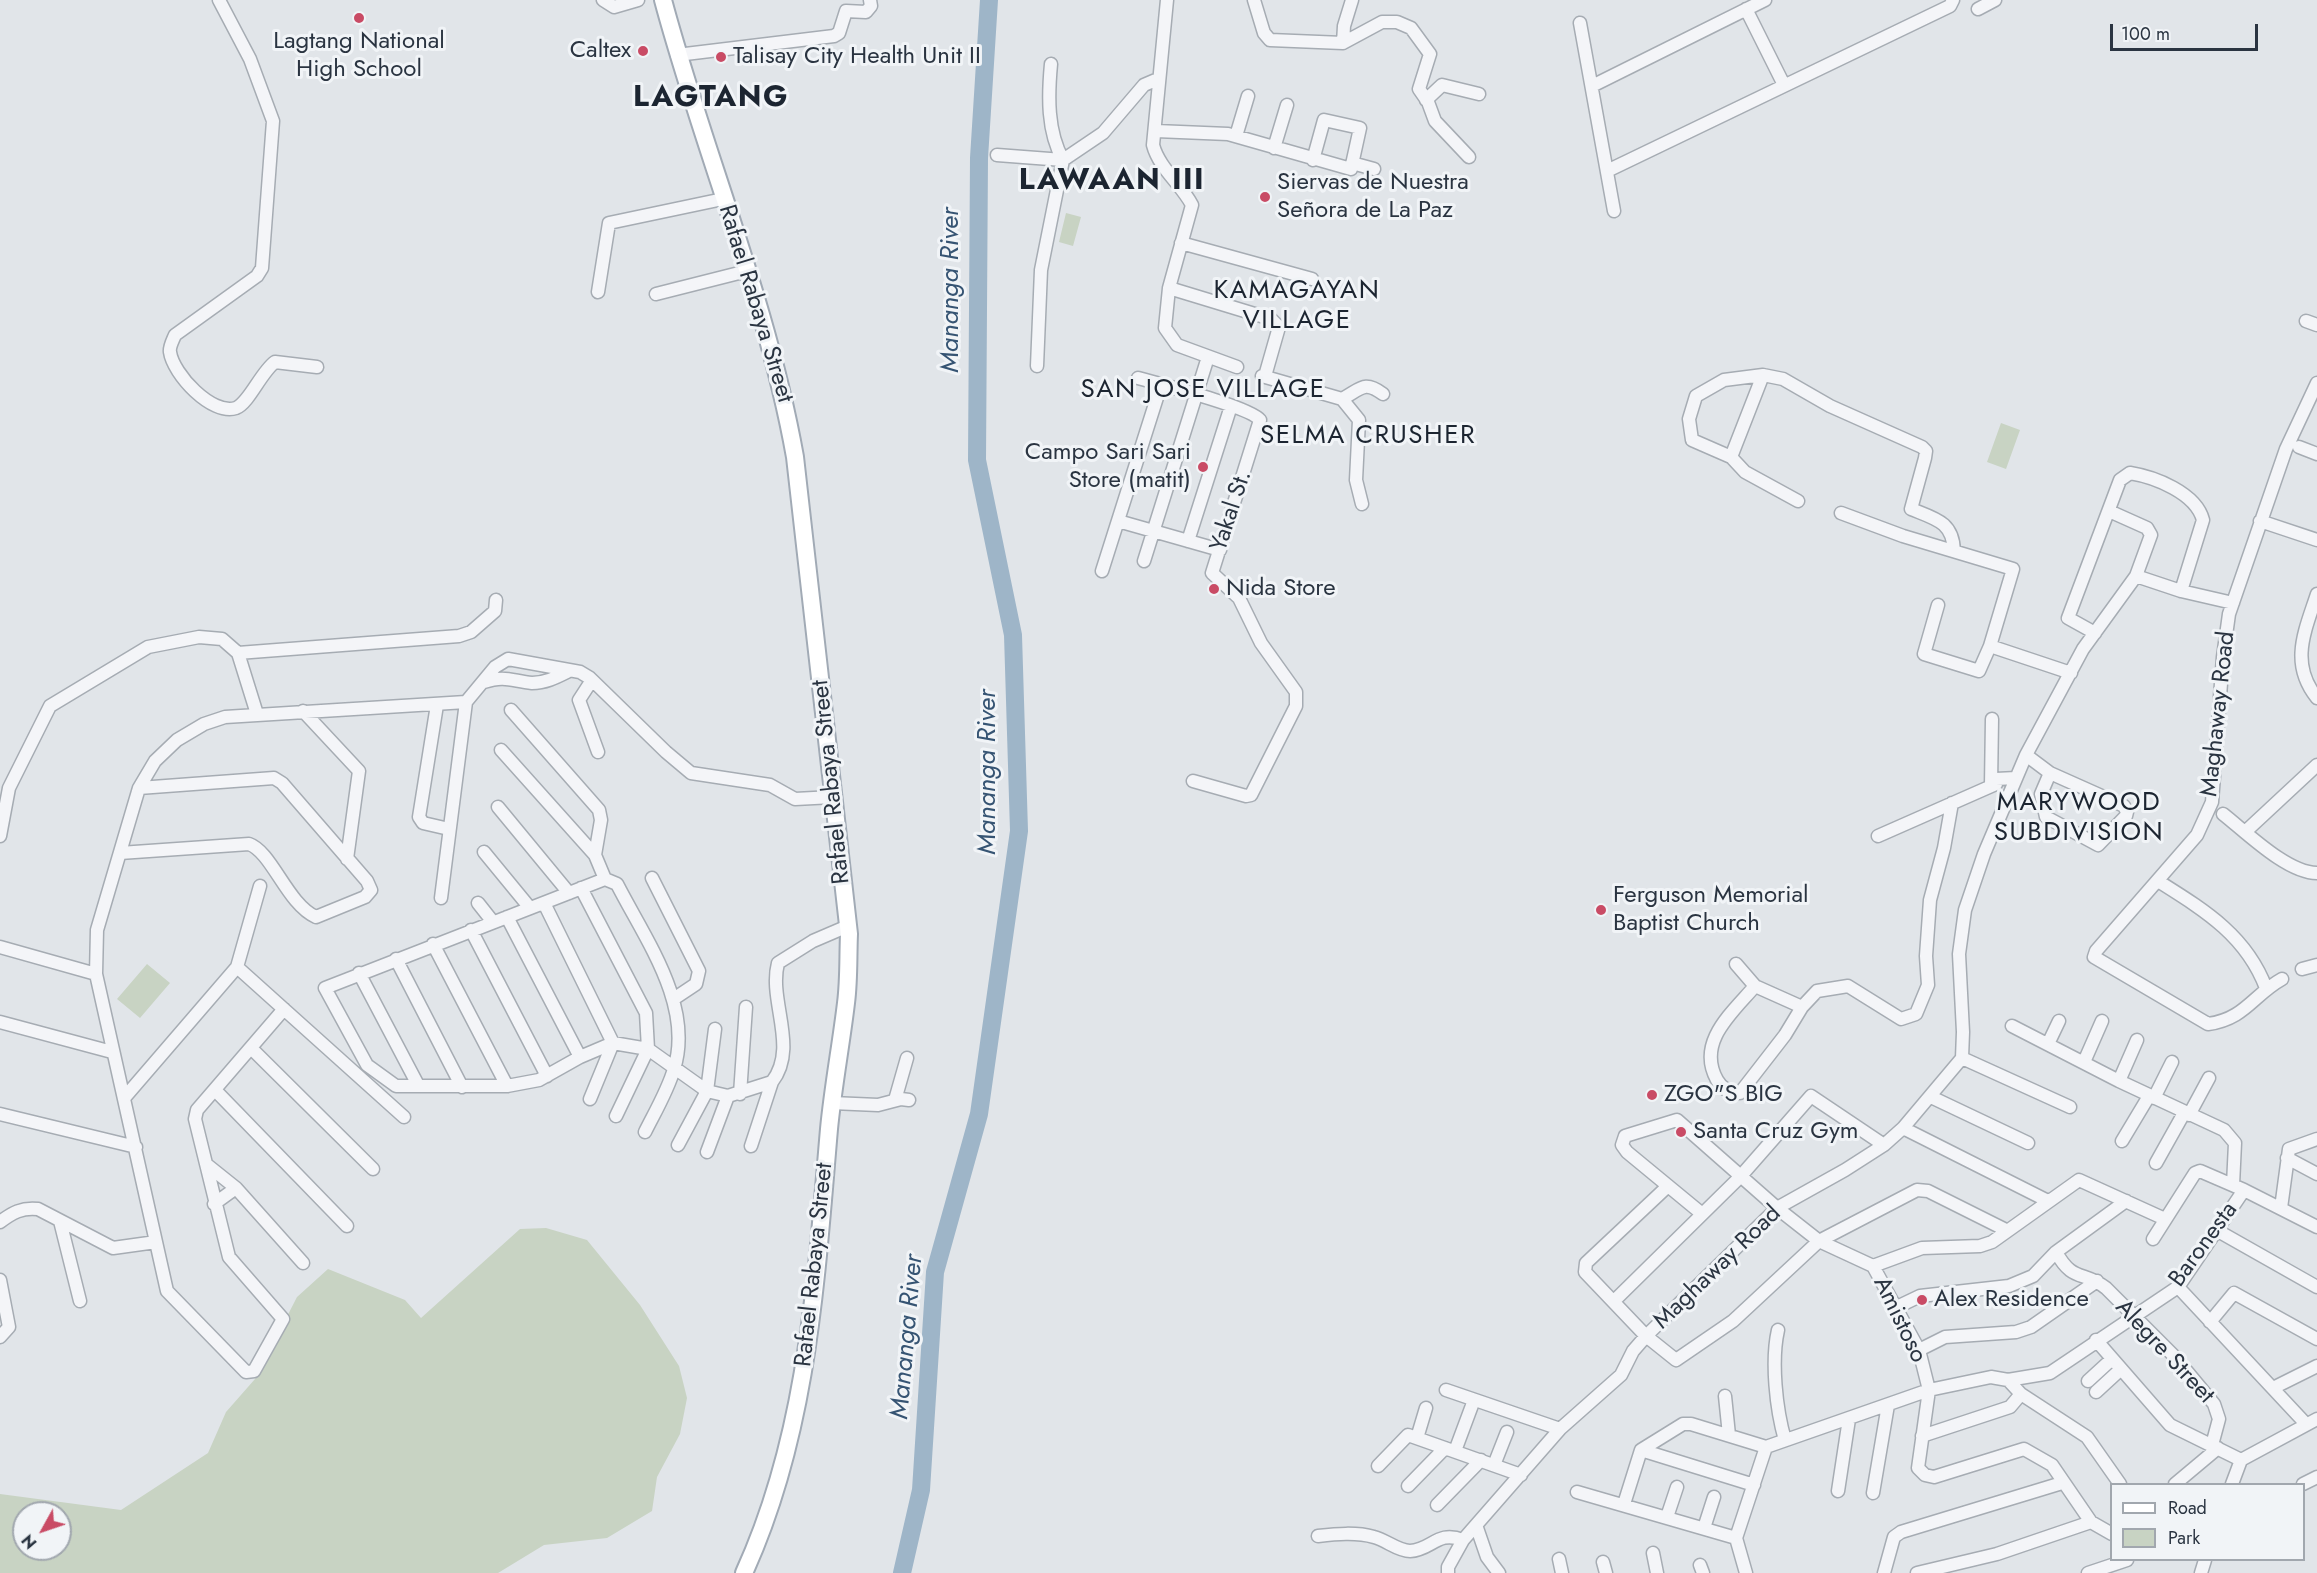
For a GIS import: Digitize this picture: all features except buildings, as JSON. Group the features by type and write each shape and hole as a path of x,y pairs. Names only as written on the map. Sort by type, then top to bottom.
{"main road":[{"name":"Rafael Rabaya Street","path":"663,0 677,56 773,354 795,457 848,926 846,1000 832,1103 812,1316 805,1365 782,1470 764,1529 744,1573"}],"street":[{"path":"219,0 250,59 273,121 262,268 257,276 175,335 169,350 173,367 202,398 215,406 234,409 243,404 266,368 275,362 317,366"},
{"path":"603,0 614,7 638,0"},
{"path":"677,56 834,36 839,33 846,11 866,12 871,6 870,0"},
{"path":"1167,0 1153,145 1156,158 1184,190 1192,206 1169,288 1164,318 1168,334 1178,345 1237,367"},
{"path":"1254,0 1264,33 1270,40 1343,43 1382,22 1397,22 1411,28 1431,54 1419,89 1435,121 1469,157"},
{"path":"1343,43 1344,26 1352,0"},
{"path":"1592,86 1765,0"},
{"path":"1607,171 1920,21 1950,6 1953,0"},
{"path":"1978,9 1995,0"},
{"path":"1746,9 1784,85"},
{"path":"1580,23 1614,211"},
{"path":"1037,366 1041,270 1064,160 1059,152 1048,103 1051,64"},
{"path":"997,154 1064,160 1103,133 1144,85 1158,79"},
{"path":"1426,100 1442,85 1479,94"},
{"path":"1236,136 1248,96"},
{"path":"1274,148 1287,105"},
{"path":"1156,131 1236,136 1313,160 1351,169 1360,128 1324,120 1313,160"},
{"path":"1352,163 1374,169"},
{"path":"598,292 609,223 723,199"},
{"path":"1181,243 1312,279"},
{"path":"656,294 747,271"},
{"path":"1169,288 1271,319 1279,327 1264,376 1342,399 1359,420 1356,480 1362,504"},
{"path":"1144,561 1208,357"},
{"path":"1731,457 1763,375"},
{"path":"1798,501 1746,472 1731,457 1692,440 1689,419 1696,396 1724,380 1763,375 1793,383 1830,406 1922,447 1926,451 1925,458 1911,509 1939,521 1948,529 1953,536 1954,551"},
{"path":"1138,378 1231,406 1188,541"},
{"name":"Maghaway Road","path":"2266,988 2238,1016 2226,1022 2208,1024 2094,957 2096,951 2197,835 2212,802 2223,657 2233,603 2286,449 2317,383"},
{"path":"1102,572 1161,385"},
{"path":"1342,399 1364,386 1373,386 1383,394"},
{"name":"Yakal St.","path":"1193,781 1246,796 1251,795 1296,706 1296,692 1261,643 1239,598 1212,573 1260,426 1257,416 1231,406"},
{"path":"2299,447 2317,454"},
{"path":"2095,633 2068,618 2120,480 2130,473 2145,475 2192,500 2200,510 2203,520 2181,591"},
{"path":"1878,836 2002,782 2026,755 2095,633 2136,576 2151,535 2147,528 2109,511"},
{"path":"1841,513 1903,537 2013,569 1990,646 1979,671 1924,654 1938,605"},
{"path":"1118,521 1220,550"},
{"path":"2260,521 2317,540"},
{"name":"Maghaway Road","path":"2136,576 2181,591 2233,603"},
{"path":"2317,594 2312,625 2300,648 2304,675 2317,698"},
{"path":"238,653 459,636 471,632 495,611 496,600"},
{"path":"0,836 9,788 50,706 148,647 199,637 222,639 238,653 257,714"},
{"path":"1990,646 2071,673"},
{"path":"441,898 466,702 500,663 508,659 580,672 592,680 666,752 692,773 770,785 795,798 834,797"},
{"path":"529,682 532,663"},
{"path":"484,682 505,677 529,682 549,681 569,671"},
{"path":"592,680 579,700 598,752"},
{"path":"284,1009 252,1049 197,1110 195,1119 229,1257 283,1319 254,1371 246,1372 167,1291 96,974 97,930 139,788 155,761 186,735 204,724 225,717 466,702"},
{"path":"437,705 419,817 423,824 449,830"},
{"path":"511,710 599,810 600,820 595,855"},
{"path":"303,711 361,768 347,859"},
{"path":"1992,719 2002,782 1984,854 1965,910 1959,954 1962,1058 2070,1107"},
{"path":"501,750 595,855 605,879"},
{"path":"2026,755 2050,773 2124,807 2127,812 2126,816 2098,846 2046,817 2041,794 2050,773"},
{"path":"2245,832 2317,765"},
{"path":"120,853 249,844 266,859 279,881 308,914 316,918 365,897 371,890 282,783 274,778 139,788"},
{"path":"1755,986 1714,1035 1710,1053 1712,1071 1720,1085 1731,1093 1740,1093 1753,1079 1802,1007 1818,991 1848,986 1901,1019 1916,1014 1928,985 1926,956 1930,900 1944,848 1952,803"},
{"path":"498,807 569,893"},
{"path":"2223,814 2283,861 2310,873 2317,873"},
{"path":"484,852 531,908"},
{"path":"125,1097 237,967 266,859"},
{"path":"652,878 699,971 696,984 675,998"},
{"path":"645,1132 675,1068 680,1032 675,998 617,884 605,879 327,985 324,991 367,1065 396,1086 507,1086 539,1080 580,1057 613,1043 648,1049 675,1068 707,1091 734,1095 772,1082"},
{"path":"2158,880 2233,933 2259,968 2266,988 2282,979"},
{"path":"260,886 279,881"},
{"path":"581,888 646,1013 648,1049 616,1116"},
{"path":"478,903 493,922"},
{"path":"544,903 613,1043 590,1099"},
{"path":"507,916 580,1057"},
{"path":"751,1146 772,1082 782,1062 783,1034 776,973 778,963 813,941 848,926"},
{"path":"471,930 546,1076"},
{"path":"433,944 507,1086"},
{"path":"0,946 96,974"},
{"path":"396,959 462,1087"},
{"path":"1736,964 1755,986 1802,1007"},
{"path":"2302,969 2317,965"},
{"path":"237,967 404,1117"},
{"path":"358,973 418,1085"},
{"path":"707,1152 734,1095 746,1006"},
{"path":"2048,1044 2059,1021"},
{"path":"2084,1062 2102,1021"},
{"path":"0,1022 112,1052"},
{"path":"2012,1026 2151,1097 2224,1130 2235,1143 2239,1187"},
{"path":"678,1145 707,1091 715,1029"},
{"path":"2119,1081 2137,1040"},
{"path":"252,1049 373,1169"},
{"path":"895,1100 907,1058"},
{"name":"Maghaway Road","path":"1449,1573 1448,1568 1463,1540 1560,1429 1621,1375 1633,1351 1646,1336 1777,1208 1884,1145 1931,1097 1962,1058"},
{"path":"2122,1141 2172,1062"},
{"path":"2156,1163 2209,1078"},
{"path":"215,1090 348,1226"},
{"path":"1614,1301 1740,1176 1811,1096 1884,1145"},
{"path":"1931,1097 2028,1143"},
{"path":"832,1103 878,1105 895,1100 909,1100"},
{"path":"0,1114 136,1147"},
{"name":"Amistoso","path":"1668,1186 1627,1152 1622,1145 1625,1136 1677,1120 1777,1208 1820,1241 1873,1266 1919,1350 1929,1390"},
{"path":"1903,1128 2048,1201"},
{"path":"2288,1153 2317,1139"},
{"path":"2281,1208 2288,1153"},
{"path":"2288,1153 2317,1174"},
{"path":"206,1164 236,1188 303,1263"},
{"path":"2153,1239 2195,1173 2200,1171 2239,1187 2317,1227"},
{"path":"1873,1266 1930,1246 1980,1246 1992,1242 2079,1180 2165,1219"},
{"path":"1701,1213 1668,1186 1586,1263 1585,1272 1646,1336 1672,1358 1680,1359 1734,1321 1820,1241 1917,1190 1929,1191 2006,1230"},
{"name":"Baronesta","path":"1766,1447 1929,1390 1990,1377 2008,1380 2050,1372 2131,1316 2178,1287 2218,1231 2239,1187"},
{"path":"214,1203 236,1188"},
{"path":"1897,1307 1920,1296 2009,1286 2033,1276 2056,1252 2126,1201"},
{"path":"0,1222 14,1212 31,1208 113,1248 156,1242"},
{"path":"60,1221 80,1301"},
{"path":"2218,1231 2317,1287"},
{"name":"Alegre Street","path":"2056,1252 2072,1274 2097,1281 2175,1358 2214,1404 2219,1419 2215,1447"},
{"path":"0,1280 9,1327 0,1337"},
{"path":"1919,1350 1945,1337 2016,1332 2031,1328 2097,1281"},
{"path":"2178,1287 2273,1388 2311,1421 2241,1460 2233,1483"},
{"path":"2210,1322 2234,1293 2317,1339"},
{"path":"1778,1330 1773,1349 1778,1416 1785,1440"},
{"path":"2096,1340 2170,1425 2241,1460"},
{"path":"2092,1387 2117,1364"},
{"path":"2273,1388 2317,1366"},
{"path":"2008,1380 2021,1394 2087,1437 2119,1483"},
{"path":"1446,1390 1560,1429"},
{"path":"1929,1390 1918,1468 1925,1475 1934,1477 2024,1449 2052,1465 2062,1483 2091,1522 2110,1533"},
{"path":"1922,1436 2010,1407 2021,1394"},
{"path":"1725,1396 1729,1435"},
{"path":"1408,1486 1450,1450 1474,1400"},
{"path":"1873,1493 1888,1405"},
{"path":"1417,1438 1426,1408"},
{"path":"1838,1491 1849,1419"},
{"path":"1624,1504 1641,1450 1683,1424 1766,1447 1736,1538 1746,1573"},
{"path":"1494,1465 1507,1432"},
{"path":"1378,1466 1408,1435 1521,1474"},
{"path":"2177,1483 2215,1447"},
{"path":"1641,1450 1754,1485"},
{"path":"1437,1505 1481,1460"},
{"path":"1884,1573 1894,1537 1901,1532 2062,1483"},
{"path":"1667,1517 1677,1487"},
{"path":"1577,1492 1736,1538"},
{"path":"1704,1528 1714,1497"},
{"path":"1917,1573 1997,1554 2091,1522"},
{"path":"1476,1525 1487,1557 1499,1573"},
{"path":"1317,1536 1352,1534 1375,1537 1407,1551 1418,1550 1440,1538 1452,1536 1463,1540"},
{"path":"1653,1553 1657,1573"},
{"path":"1559,1559 1562,1573"},
{"path":"2088,1573 2124,1561"}],"green space":[{"path":"1066,213 1081,217 1073,246 1059,242"},
{"path":"2001,423 2020,430 2006,469 1987,462"},
{"path":"147,964 170,983 140,1018 117,999"},
{"path":"546,1228 587,1240 640,1305 679,1366 687,1398 680,1434 657,1477 652,1511 607,1538 544,1545 498,1573 0,1573 0,1494 53,1501 12,1501 12,1561 72,1561 72,1504 121,1510 208,1453 226,1412 255,1379 297,1297 328,1269 405,1300 421,1318 520,1229"}],"waterway":[{"name":"Mananga River","path":"902,1573 921,1490 935,1272 979,1114 1019,831 1013,635 977,460 979,158 989,0"}],"place":[{"name":"Lagtang National High School","path":"359,18"},
{"name":"Caltex","path":"643,51"},
{"name":"Talisay City Health Unit II","path":"721,57"},
{"name":"Siervas de Nuestra Señora de La Paz","path":"1265,197"},
{"name":"Campo Sari Sari Store (matit)","path":"1203,467"},
{"name":"Nida Store","path":"1214,589"},
{"name":"Ferguson Memorial Baptist Church","path":"1601,910"},
{"name":"ZGO\"S BIG","path":"1652,1095"},
{"name":"Santa Cruz Gym","path":"1681,1132"},
{"name":"Alex Residence","path":"1922,1300"}],"district":[{"name":"LAGTANG","path":"711,99"},
{"name":"LAWAAN III","path":"1112,182"},
{"name":"KAMAGAYAN VILLAGE","path":"1297,307"},
{"name":"SAN JOSE VILLAGE","path":"1203,391"},
{"name":"SELMA CRUSHER","path":"1368,437"},
{"name":"MARYWOOD SUBDIVISION","path":"2079,819"}]}
